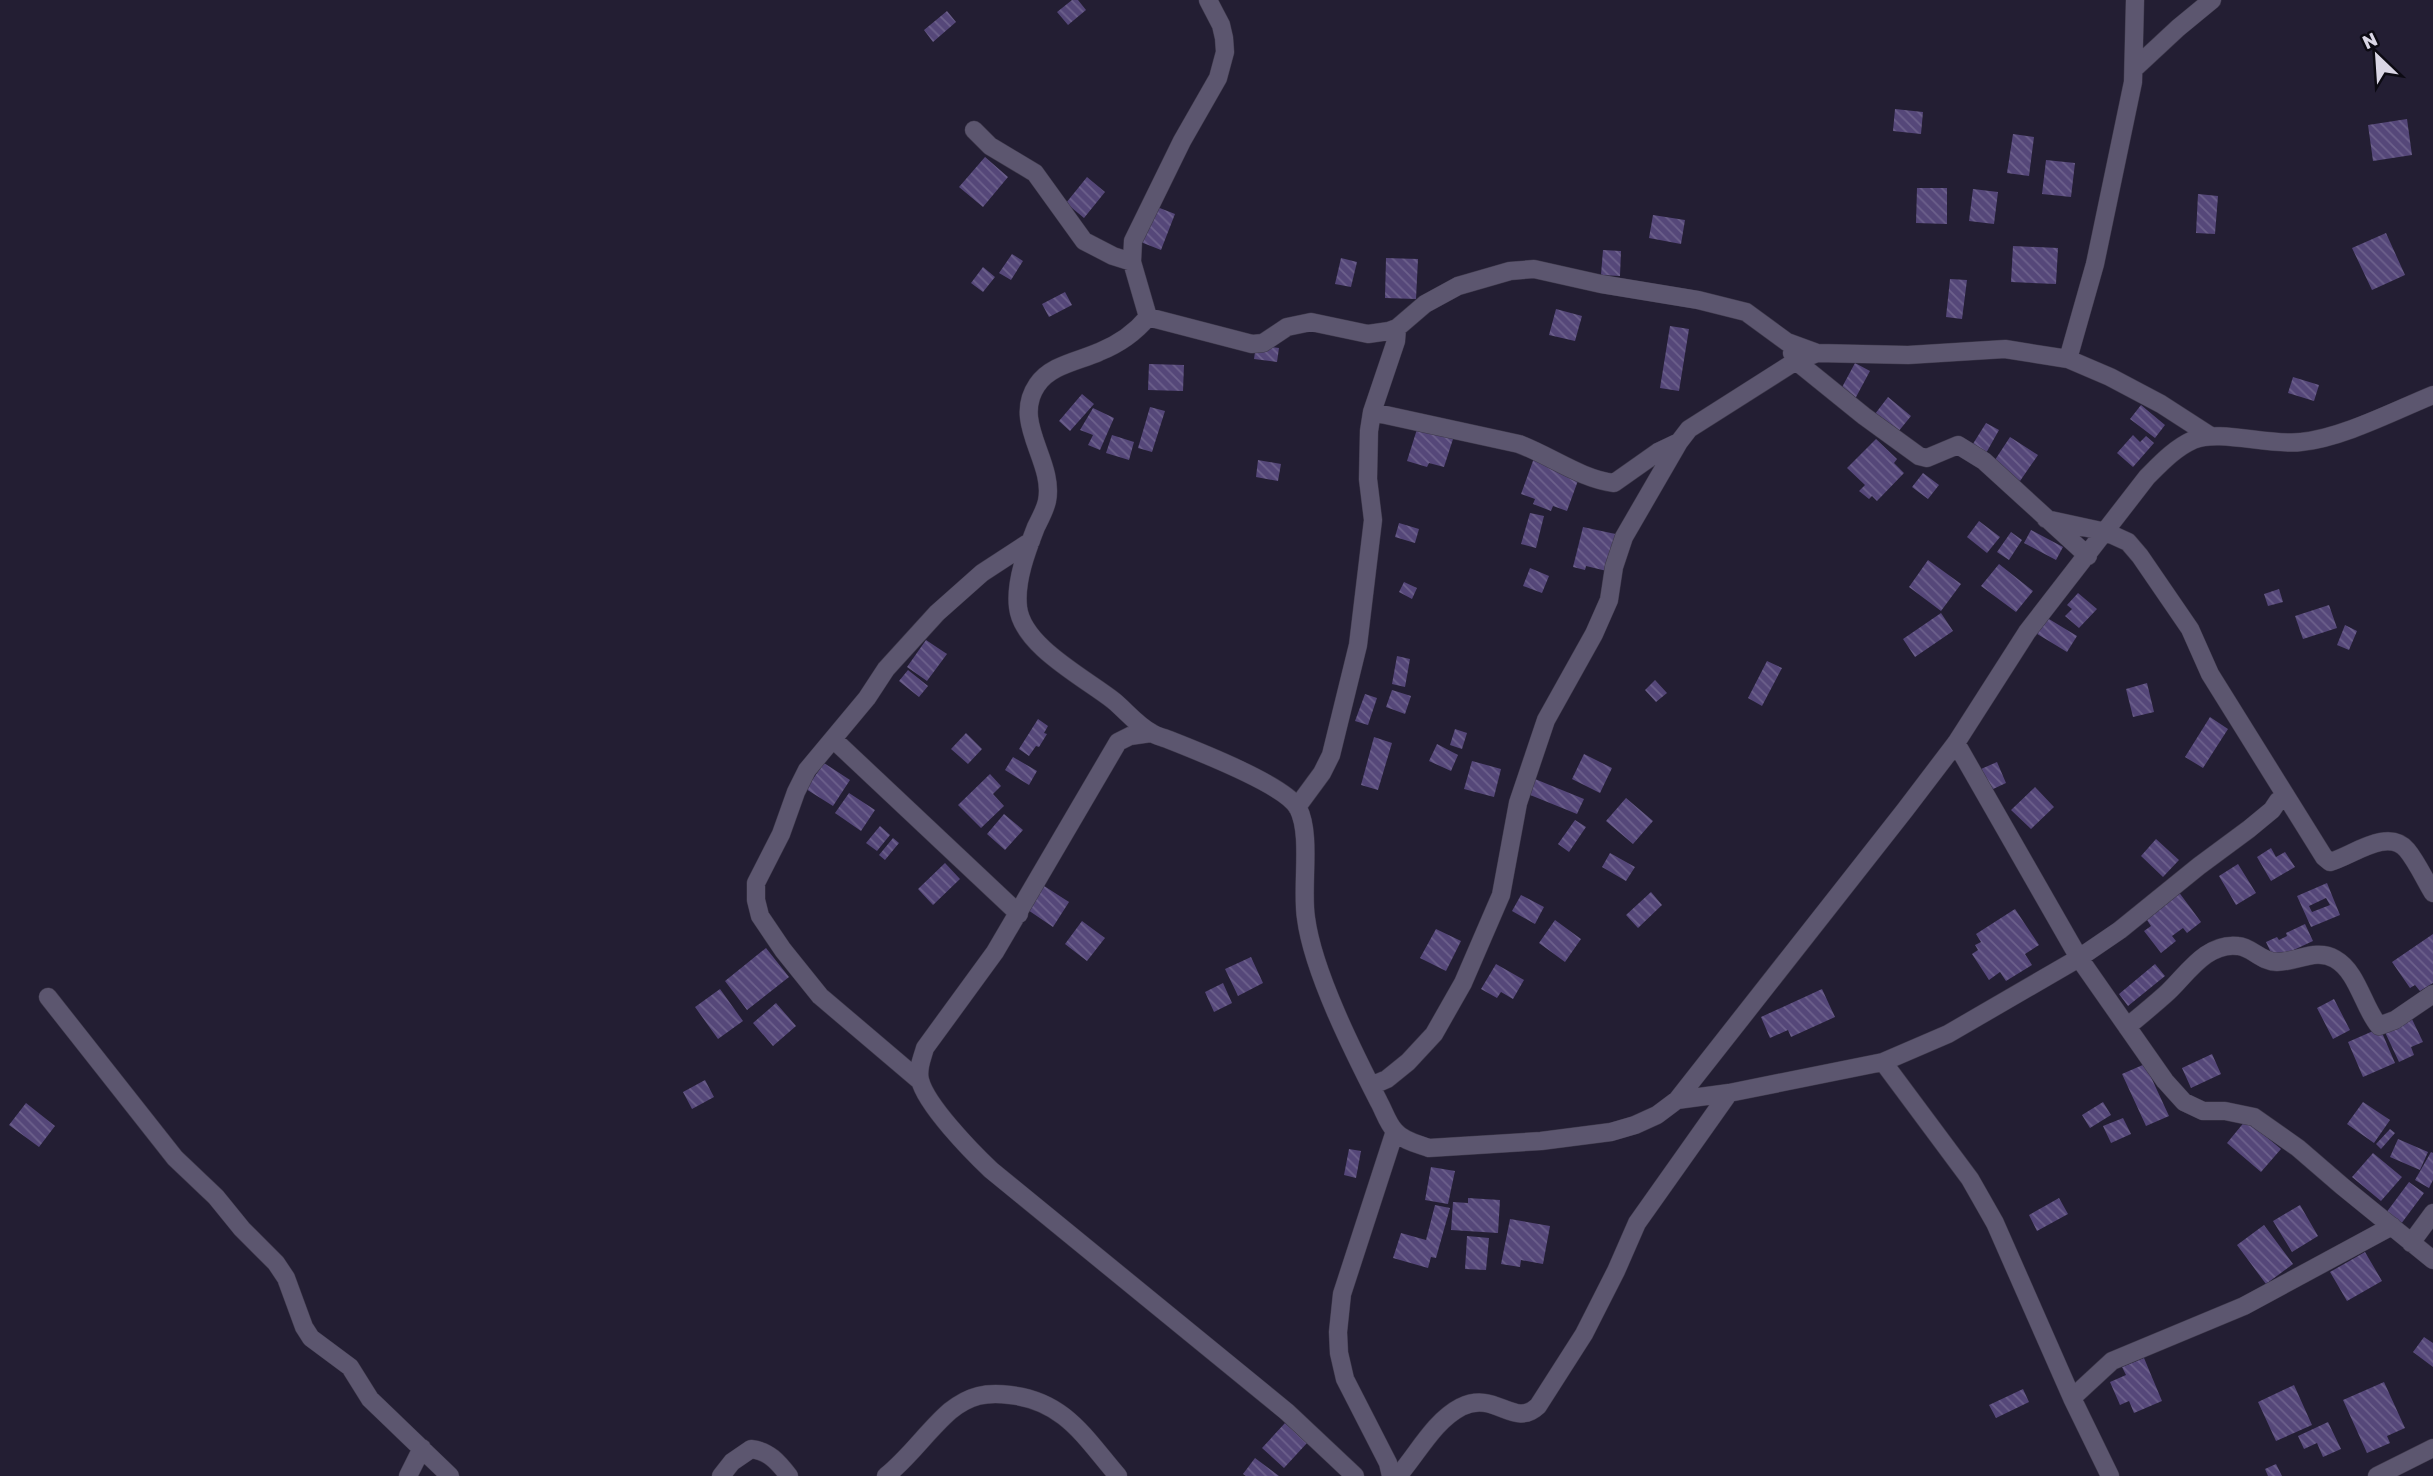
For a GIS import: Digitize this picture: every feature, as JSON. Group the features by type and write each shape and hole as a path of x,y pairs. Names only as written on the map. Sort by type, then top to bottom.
{"street":[{"path":"1148,317 1132,262 1133,241 1193,120 1218,78 1225,52 1224,38 1221,25 1208,0"},
{"path":"2068,359 2095,264 2135,68 2135,0"},
{"path":"2135,68 2212,0"},
{"path":"974,130 990,146 1035,173 1084,241 1112,256 1132,262"},
{"path":"1148,317 1252,344 1263,343 1287,327 1311,322 1378,334 1397,328 1425,304 1458,286 1510,271 1534,269 1601,284 1698,300 1746,312 1787,342 1817,353 1908,355 2005,349 2068,359 2161,404 2208,435 2250,441 2299,443 2322,438 2433,395"},
{"path":"1148,317 1137,331 1118,344 1058,368 1043,377 1035,386 1028,417 1033,437 1044,461 1048,480 1047,502 1031,541 1018,591 1018,608 1023,625 1040,646 1151,733 1269,784 1297,807 1303,825 1304,890 1309,931 1322,976 1371,1086 1395,1131 1411,1142 1429,1148 1581,1137 1635,1125 1657,1115 1677,1100 1956,743 2027,632 2147,477 2166,458 2193,440 2208,435"},
{"path":"1297,807 1322,774 1331,755 1358,645 1372,546 1373,520 1367,458 1372,412 1396,341 1397,328"},
{"path":"1378,334 1390,355"},
{"path":"1787,342 1796,361 1919,456 1927,458 1958,445 1965,447 1984,461 2088,556"},
{"path":"1371,1086 1387,1079 1408,1062 1434,1034 1463,983 1501,895 1518,803 1546,720 1594,634 1609,600 1614,567 1624,537 1679,442 1689,429 1796,361 1817,353"},
{"path":"1372,412 1519,444 1599,481 1607,482 1621,480 1658,452 1679,442"},
{"path":"2046,519 2106,532 2128,542 2170,597 2190,629 2210,674 2318,850 2330,862 2387,840 2398,842 2407,850 2433,893"},
{"path":"920,1080 820,996 760,916 756,883 781,834 807,770 867,698 886,669 937,613 982,573 1031,541"},
{"path":"1113,701 1120,728 1118,742 1046,861 1019,914 995,952 925,1048 919,1065 920,1080 927,1095 959,1138 991,1170 1287,1412 1355,1476"},
{"path":"1118,742 1130,736 1151,733"},
{"path":"833,739 1019,914"},
{"path":"1956,743 2079,958 2165,1081 2184,1102 2203,1111 2225,1111 2254,1117 2298,1148 2433,1260"},
{"path":"1677,1100 1729,1093 1883,1062 1948,1034 2079,958 2249,830 2272,810 2278,800 2286,797"},
{"path":"2127,1027 2171,989 2202,957 2219,949 2239,945 2267,961 2279,962 2316,953 2336,959 2349,973 2379,1026 2386,1025 2433,994"},
{"path":"48,997 175,1158 216,1197 276,1264 286,1278 304,1327 311,1338 350,1367 370,1399 450,1476"},
{"path":"1883,1062 1976,1190 1995,1223 2072,1398 2110,1476"},
{"path":"1398,1476 1433,1432 1462,1407 1490,1402 1520,1415 1530,1413 1538,1406 1584,1334 1637,1223 1729,1093"},
{"path":"1391,1476 1388,1463 1345,1379 1339,1353 1338,1332 1342,1294 1395,1131"},
{"path":"2412,1243 2433,1213"},
{"path":"2072,1398 2112,1360 2244,1306 2392,1226"},
{"path":"886,1476 952,1410 976,1394 990,1392 1021,1396 1044,1403 1067,1417 1118,1476"},
{"path":"408,1476 422,1448"},
{"path":"2377,1476 2433,1448"},
{"path":"720,1476 732,1462 751,1449 769,1454 789,1476"}],"building":[{"path":"1072,0 1078,0 1086,10 1068,25 1057,12"},
{"path":"947,11 956,22 933,42 924,30"},
{"path":"1895,109 1923,112 1921,134 1893,131"},
{"path":"2407,119 2412,155 2373,161 2368,125"},
{"path":"2013,134 2034,137 2029,176 2007,173"},
{"path":"985,157 1008,177 983,207 959,187"},
{"path":"2046,160 2075,163 2071,197 2042,194"},
{"path":"1087,177 1105,192 1084,218 1066,203"},
{"path":"1917,188 1947,188 1947,224 1916,223"},
{"path":"1973,189 1998,192 1994,224 1969,221"},
{"path":"2198,194 2218,196 2215,234 2196,233"},
{"path":"1152,205 1175,214 1161,250 1138,241"},
{"path":"1653,215 1685,220 1681,244 1649,238"},
{"path":"2386,233 2405,275 2372,290 2352,248"},
{"path":"2013,246 2058,248 2056,284 2011,282"},
{"path":"1603,250 1621,251 1620,276 1601,275"},
{"path":"1012,254 1023,261 1011,280 999,273"},
{"path":"1341,258 1357,262 1351,287 1335,284"},
{"path":"1386,258 1418,259 1416,299 1385,298"},
{"path":"983,267 995,277 983,292 971,283"},
{"path":"1950,279 1967,280 1962,319 1946,317"},
{"path":"1065,292 1072,305 1049,317 1042,304"},
{"path":"1556,309 1582,316 1575,341 1549,335"},
{"path":"1670,326 1689,329 1679,391 1660,388"},
{"path":"1256,345 1279,348 1277,362 1254,359"},
{"path":"1855,363 1870,371 1855,399 1840,391"},
{"path":"1149,364 1184,365 1183,391 1148,390"},
{"path":"2293,377 2319,385 2314,401 2288,393"},
{"path":"1082,394 1094,404 1070,431 1059,421"},
{"path":"1888,397 1911,416 1898,432 1875,414"},
{"path":"2141,405 2165,425 2155,438 2130,419"},
{"path":"1150,407 1165,411 1152,452 1138,448"},
{"path":"1093,408 1114,418 1100,450 1088,445 1093,435 1080,430"},
{"path":"1986,423 1999,430 1985,455 1971,447"},
{"path":"1418,426 1454,436 1444,467 1429,463 1427,467 1407,461"},
{"path":"1112,435 1134,442 1129,460 1106,453"},
{"path":"2133,435 2140,442 2146,436 2154,443 2133,467 2117,453"},
{"path":"2010,437 2038,455 2020,481 1993,463"},
{"path":"1876,439 1897,459 1894,463 1904,473 1877,501 1872,496 1869,499 1859,491 1865,485 1847,468"},
{"path":"1534,458 1580,475 1567,511 1553,506 1551,511 1533,504 1535,499 1521,494"},
{"path":"1258,460 1281,464 1278,481 1256,477"},
{"path":"1923,473 1939,485 1928,499 1912,487"},
{"path":"1530,513 1544,516 1536,548 1521,544"},
{"path":"1979,521 2000,537 1987,553 1967,537"},
{"path":"1399,523 1419,529 1415,543 1395,537"},
{"path":"1583,527 1620,535 1611,572 1586,566 1585,570 1573,567"},
{"path":"2031,530 2063,547 2056,560 2024,543"},
{"path":"2011,532 2022,540 2009,560 1997,552"},
{"path":"1928,560 1961,584 1941,611 1909,587"},
{"path":"1999,564 2033,591 2016,612 1981,586"},
{"path":"1530,568 1549,576 1542,593 1523,586"},
{"path":"1404,582 1417,588 1412,599 1399,592"},
{"path":"2279,589 2283,602 2268,606 2264,594"},
{"path":"2078,593 2097,609 2079,628 2065,616 2072,609 2067,605"},
{"path":"2329,605 2337,628 2303,639 2295,616"},
{"path":"1941,613 1953,631 1915,657 1903,639"},
{"path":"2044,616 2077,636 2067,652 2034,632"},
{"path":"2345,625 2357,631 2349,650 2337,645"},
{"path":"926,640 947,654 927,681 907,667"},
{"path":"1397,656 1410,659 1405,687 1392,684"},
{"path":"1767,661 1782,668 1762,706 1748,698"},
{"path":"908,670 928,686 919,697 899,681"},
{"path":"1655,680 1667,693 1656,702 1645,690"},
{"path":"2147,683 2154,712 2133,717 2126,689"},
{"path":"1392,690 1411,696 1405,714 1386,707"},
{"path":"1365,694 1377,698 1368,725 1355,721"},
{"path":"2210,717 2228,729 2203,768 2185,757"},
{"path":"1038,719 1048,726 1044,733 1047,734 1029,756 1019,749"},
{"path":"1455,729 1467,733 1462,749 1450,745"},
{"path":"966,733 982,749 968,764 951,749"},
{"path":"1374,737 1392,743 1378,790 1361,785"},
{"path":"1437,744 1458,755 1451,771 1429,761"},
{"path":"1584,754 1612,768 1600,793 1572,779"},
{"path":"1013,757 1037,771 1029,785 1005,770"},
{"path":"1472,761 1501,769 1494,797 1464,789"},
{"path":"1997,762 2006,783 1991,790 1981,769"},
{"path":"824,763 850,780 833,806 806,789"},
{"path":"990,774 1001,786 993,794 1004,806 981,828 958,805"},
{"path":"1530,777 1584,799 1577,814 1523,792"},
{"path":"2035,787 2054,807 2031,829 2011,810"},
{"path":"849,793 875,810 861,831 835,813"},
{"path":"1626,798 1653,821 1633,844 1606,821"},
{"path":"1004,814 1023,830 1005,850 987,834"},
{"path":"1575,820 1586,827 1569,852 1558,844"},
{"path":"880,826 890,835 877,851 866,843"},
{"path":"893,838 899,843 885,860 879,855"},
{"path":"2156,839 2179,860 2163,877 2141,856"},
{"path":"2271,848 2276,857 2285,852 2295,867 2271,881 2257,857"},
{"path":"1610,853 1635,867 1626,881 1602,867"},
{"path":"945,863 960,879 933,905 918,889"},
{"path":"2238,864 2256,893 2236,905 2219,876"},
{"path":"2327,883 2340,915 2311,927 2297,896","holes":["2326,898 2330,905 2312,912 2309,906"]},
{"path":"1041,884 1069,902 1053,927 1025,908"},
{"path":"2178,891 2201,922 2187,933 2183,928 2172,936 2176,941 2161,953 2144,931 2151,926 2145,917"},
{"path":"1651,892 1662,905 1638,928 1626,915"},
{"path":"1521,895 1544,907 1535,924 1512,911"},
{"path":"2015,909 2039,945 2025,954 2032,965 2006,981 2000,972 1989,980 1972,954 1978,950 1975,945 1981,942 1976,934"},
{"path":"1555,920 1581,939 1565,962 1539,943"},
{"path":"1082,921 1105,938 1087,961 1065,944"},
{"path":"2305,924 2313,941 2274,959 2266,942 2277,937 2279,940 2287,936 2286,933"},
{"path":"1436,929 1461,941 1446,971 1420,958"},
{"path":"2433,934 2433,983 2420,991 2415,985 2410,988 2392,962"},
{"path":"766,948 789,977 747,1010 725,981"},
{"path":"1251,957 1263,983 1238,996 1225,969"},
{"path":"1496,964 1524,980 1513,999 1501,992 1497,998 1481,989"},
{"path":"2155,964 2165,976 2128,1006 2119,994"},
{"path":"1223,983 1232,1003 1214,1012 1205,992"},
{"path":"720,989 743,1021 718,1039 695,1007"},
{"path":"1822,989 1835,1017 1791,1037 1788,1030 1770,1038 1761,1017"},
{"path":"2334,999 2350,1030 2333,1039 2317,1008"},
{"path":"776,1003 796,1026 773,1046 753,1023"},
{"path":"2410,1015 2423,1042 2411,1047 2414,1055 2399,1062 2383,1028"},
{"path":"2380,1028 2395,1063 2363,1077 2348,1042"},
{"path":"2212,1054 2221,1074 2191,1088 2182,1068"},
{"path":"2145,1064 2169,1116 2146,1126 2122,1074"},
{"path":"705,1080 714,1097 692,1109 683,1092"},
{"path":"2103,1102 2111,1115 2090,1128 2082,1115"},
{"path":"2363,1102 2390,1120 2374,1143 2347,1124"},
{"path":"26,1103 55,1126 39,1147 9,1125"},
{"path":"2123,1118 2131,1134 2111,1143 2103,1126"},
{"path":"2246,1120 2281,1149 2261,1172 2227,1143"},
{"path":"2390,1129 2395,1133 2381,1149 2376,1144"},
{"path":"2398,1139 2428,1152 2420,1170 2390,1157"},
{"path":"1349,1149 1361,1151 1356,1178 1344,1175"},
{"path":"2431,1152 2433,1180 2429,1188 2415,1180"},
{"path":"2373,1153 2402,1177 2381,1201 2352,1177"},
{"path":"1431,1167 1455,1171 1448,1204 1425,1200"},
{"path":"2409,1182 2424,1193 2398,1228 2383,1217"},
{"path":"1468,1198 1500,1200 1498,1233 1451,1230 1453,1202 1468,1203"},
{"path":"2059,1198 2068,1214 2037,1231 2029,1215"},
{"path":"1435,1205 1450,1208 1436,1258 1431,1257 1428,1268 1393,1258 1401,1233 1426,1240"},
{"path":"2300,1205 2318,1236 2292,1252 2273,1221"},
{"path":"1510,1219 1550,1226 1543,1264 1521,1260 1520,1267 1501,1264"},
{"path":"2264,1225 2293,1264 2266,1284 2237,1245"},
{"path":"1467,1236 1489,1238 1486,1270 1465,1269"},
{"path":"2365,1252 2382,1281 2347,1301 2330,1272"},
{"path":"2424,1337 2433,1343 2433,1367 2413,1352"},
{"path":"2144,1358 2162,1401 2134,1413 2129,1401 2120,1405 2110,1382 2126,1375 2122,1367"},
{"path":"2384,1382 2405,1428 2387,1436 2390,1443 2367,1453 2343,1400"},
{"path":"2294,1385 2312,1425 2276,1441 2258,1402"},
{"path":"2023,1389 2029,1402 1996,1418 1989,1405"},
{"path":"2328,1422 2341,1449 2323,1457 2317,1443 2304,1449 2298,1436"},
{"path":"1285,1423 1307,1443 1284,1468 1262,1448"},
{"path":"1255,1458 1279,1476 1243,1474"},
{"path":"2276,1464 2282,1476 2268,1476 2265,1469"}]}
